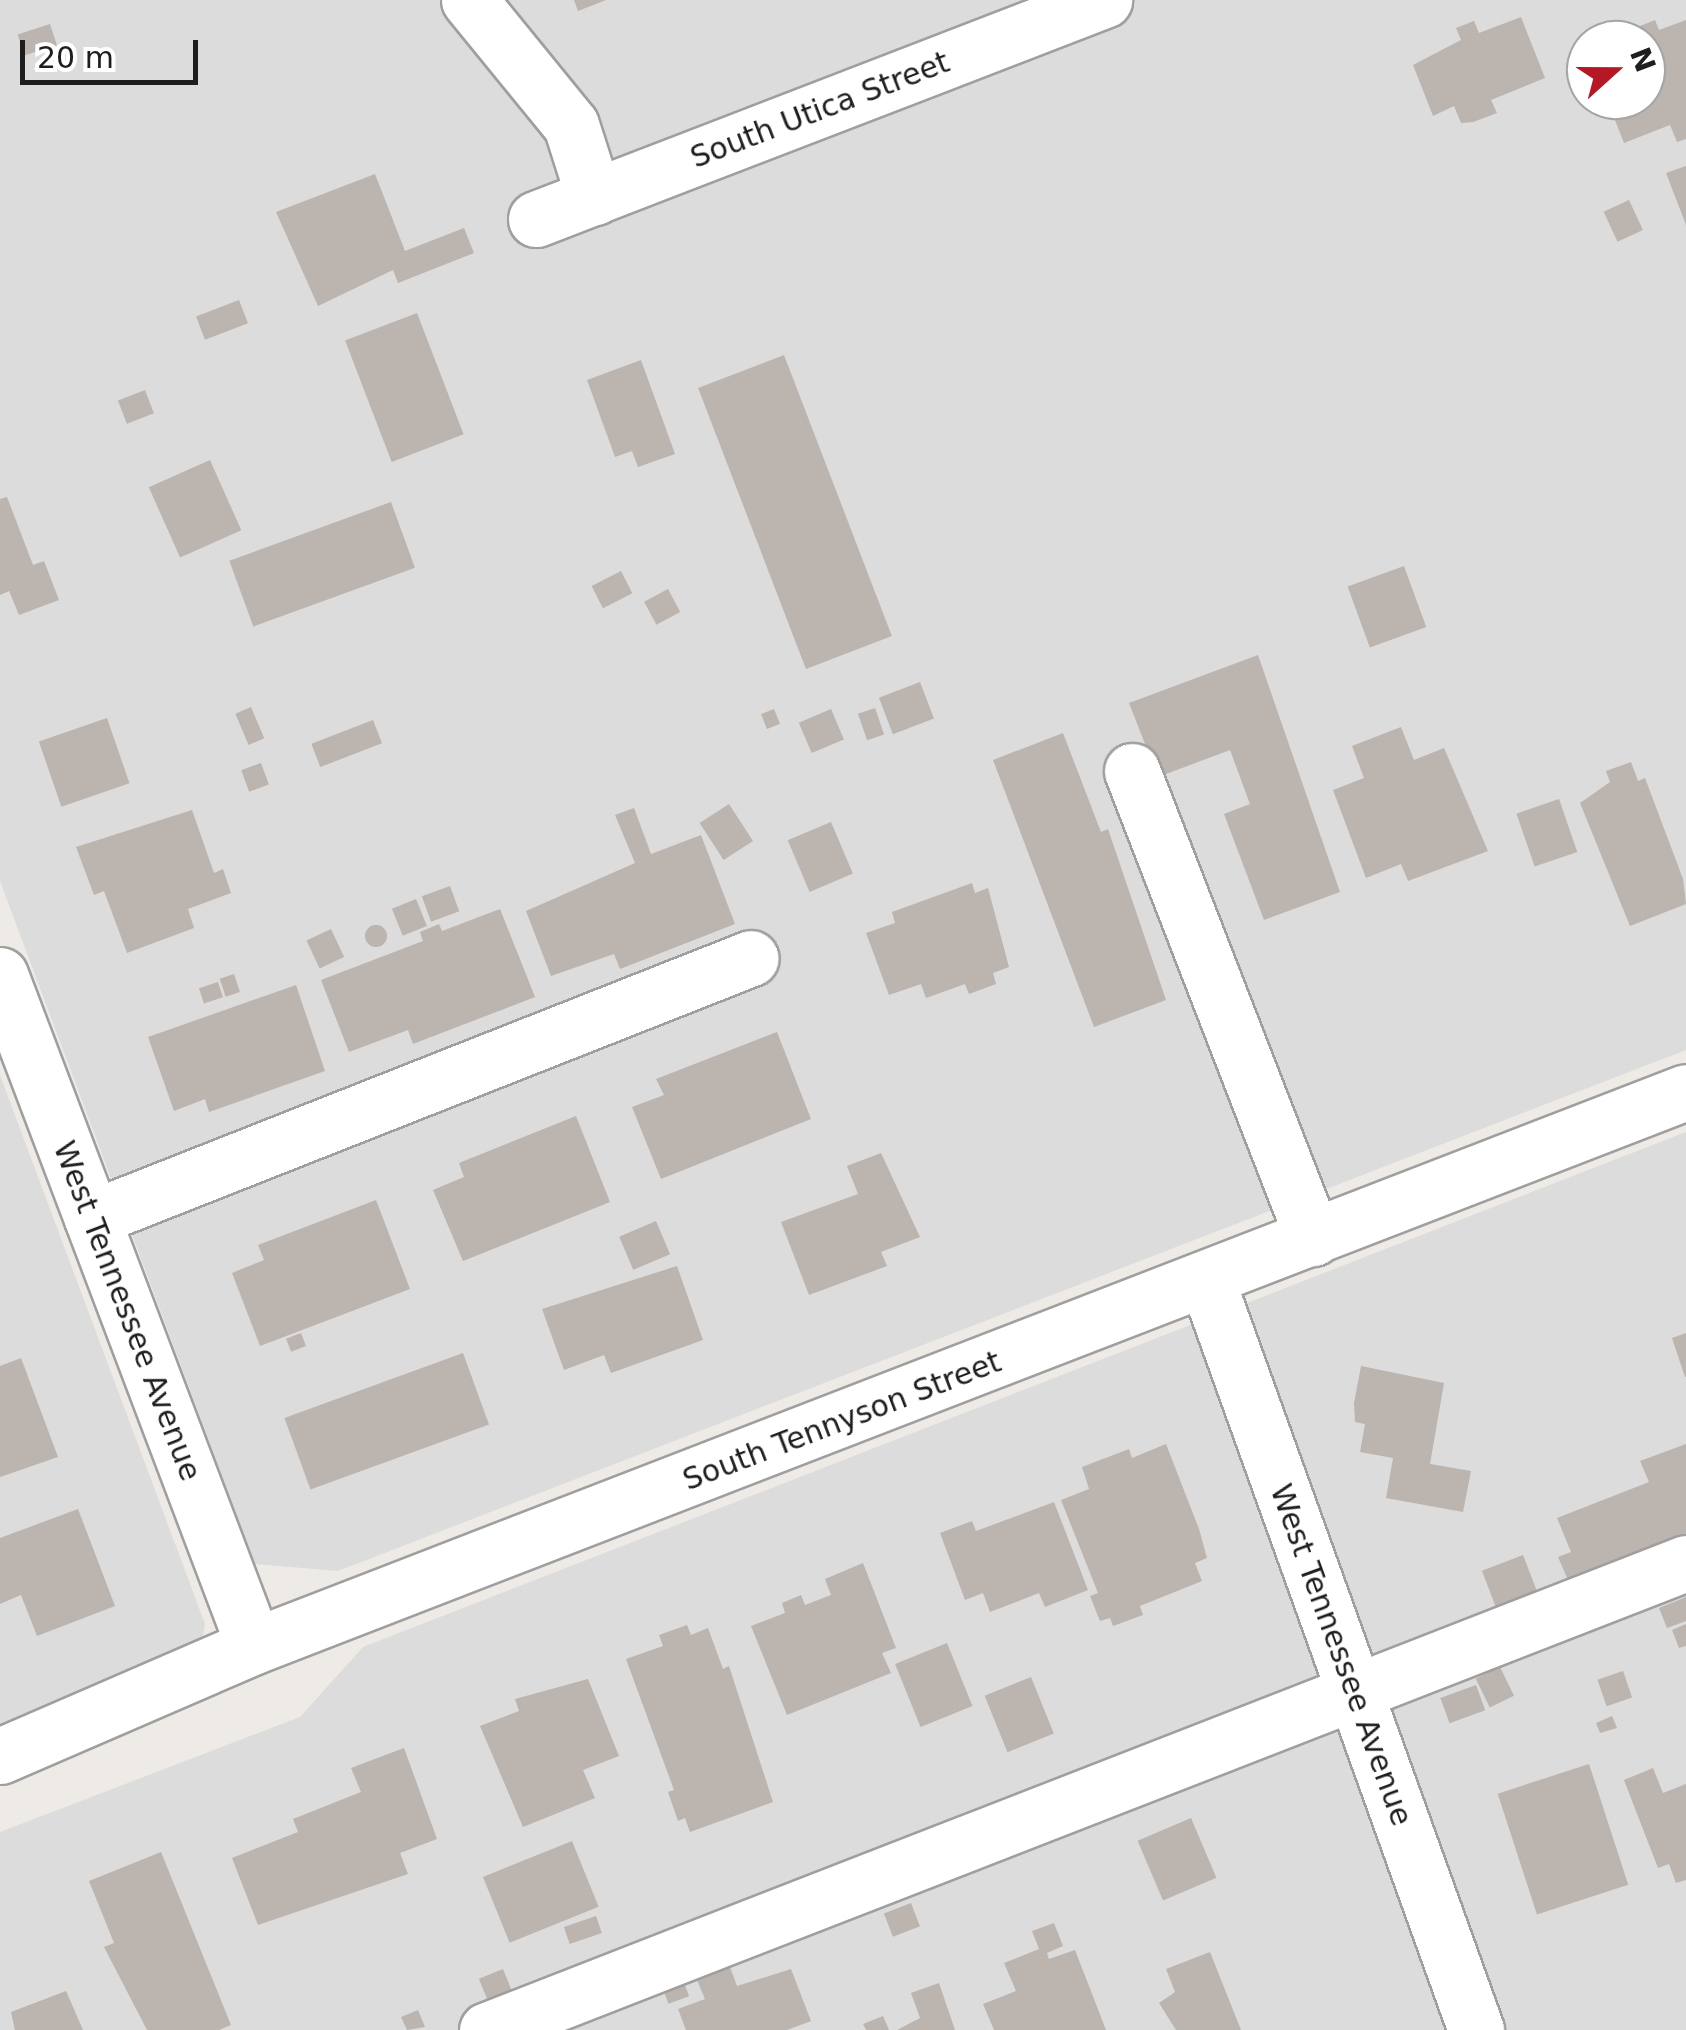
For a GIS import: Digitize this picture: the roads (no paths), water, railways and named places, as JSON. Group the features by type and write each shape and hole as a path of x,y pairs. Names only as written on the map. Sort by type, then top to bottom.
{"street":[{"path":"469,0 571,124 594,197"},
{"name":"South Utica Street","path":"536,219 1104,0"},
{"path":"1132,771 1313,1238"},
{"path":"92,1218 751,958"},
{"name":"West Tennessee Avenue","path":"0,975 254,1646"},
{"name":"South Tennyson Street","path":"0,1756 254,1646 1686,1092"},
{"name":"West Tennessee Avenue","path":"1206,1280 1476,2030"},
{"path":"488,2030 1354,1689 1686,1563"}]}
